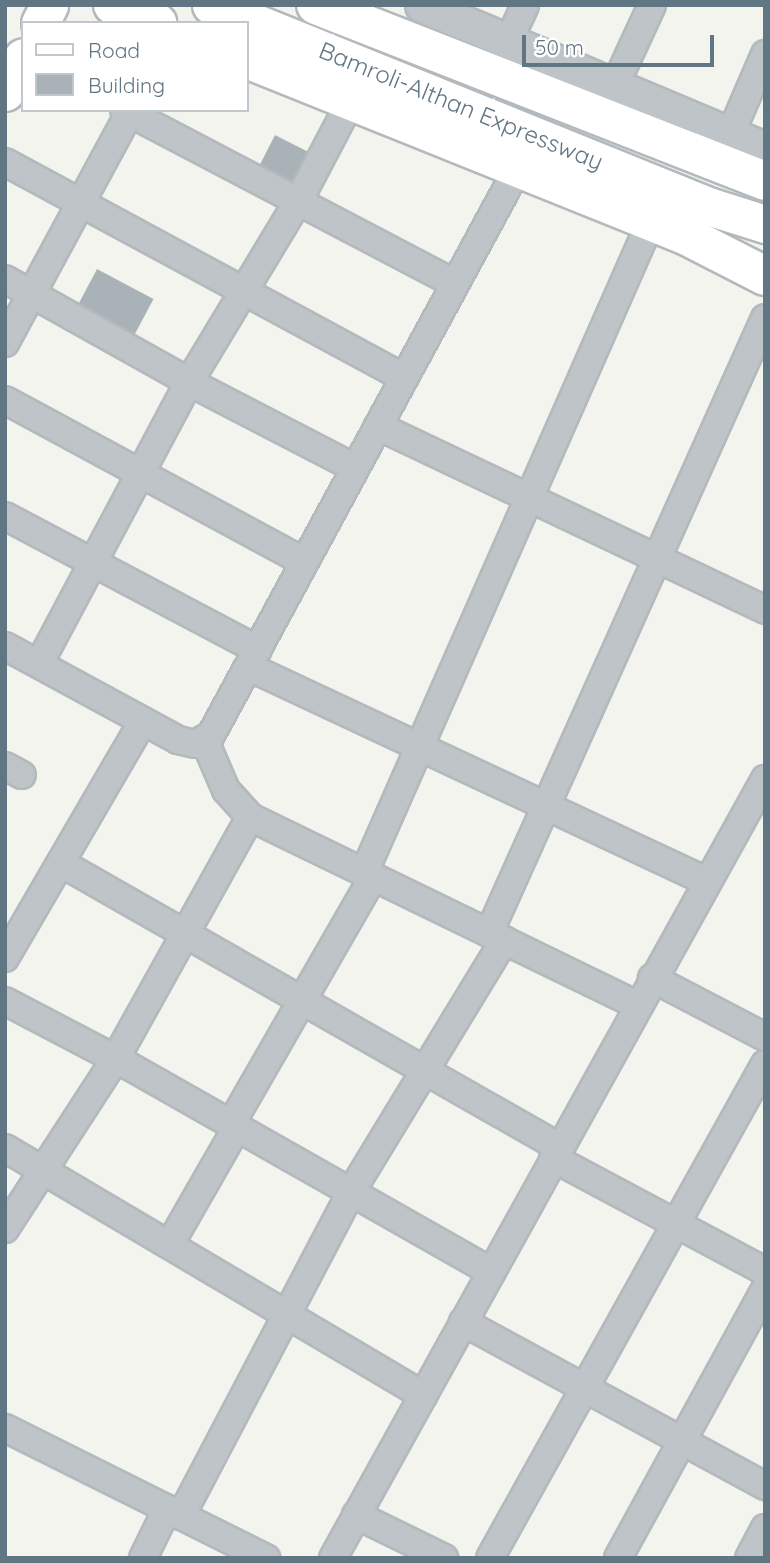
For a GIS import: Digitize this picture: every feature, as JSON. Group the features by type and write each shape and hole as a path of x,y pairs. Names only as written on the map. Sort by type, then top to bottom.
{"main road":[{"path":"41,21 48,5"},
{"path":"113,5 152,21"},
{"name":"Bamroli-Althan Expressway","path":"211,5 711,207"},
{"path":"316,5 765,181"},
{"path":"248,59 651,221 765,275"},
{"path":"711,207 765,224"},
{"path":"711,207 765,240"}],"street":[{"path":"509,40 525,5"},
{"path":"616,83 652,5"},
{"path":"436,8 765,149"},
{"path":"731,133 765,54"},
{"path":"39,664 188,382 245,293 299,200 351,101"},
{"path":"5,343 127,112"},
{"path":"130,112 455,284"},
{"path":"5,162 404,378"},
{"path":"5,646 178,740 196,744 204,739 221,720 518,168"},
{"path":"170,1244 368,875 418,749 651,221"},
{"path":"5,279 188,382 355,468"},
{"path":"143,1558 174,1512 289,1315 351,1192 427,1068 496,937 546,807 765,318"},
{"path":"5,400 304,562"},
{"path":"378,426 657,562 765,610"},
{"path":"5,516 94,563 253,658 418,749 706,881"},
{"path":"5,958 143,721"},
{"path":"204,739 226,790 250,817 638,1005"},
{"path":"333,1558 652,978 765,779"},
{"path":"5,1228 116,1058 250,817"},
{"path":"61,863 427,1068 556,1153 678,1225 765,1271"},
{"path":"652,978 765,1037"},
{"path":"5,1001 116,1058 491,1272"},
{"path":"490,1558 678,1225 765,1064"},
{"path":"5,1148 423,1395"},
{"path":"618,1558 765,1290"},
{"path":"463,1322 765,1486"},
{"path":"5,1428 266,1558"},
{"path":"356,1515 444,1558"},
{"path":"749,1558 765,1528"}],"building":[{"path":"275,135 312,154 295,189 257,170"},
{"path":"97,269 154,299 133,337 77,307"}]}
